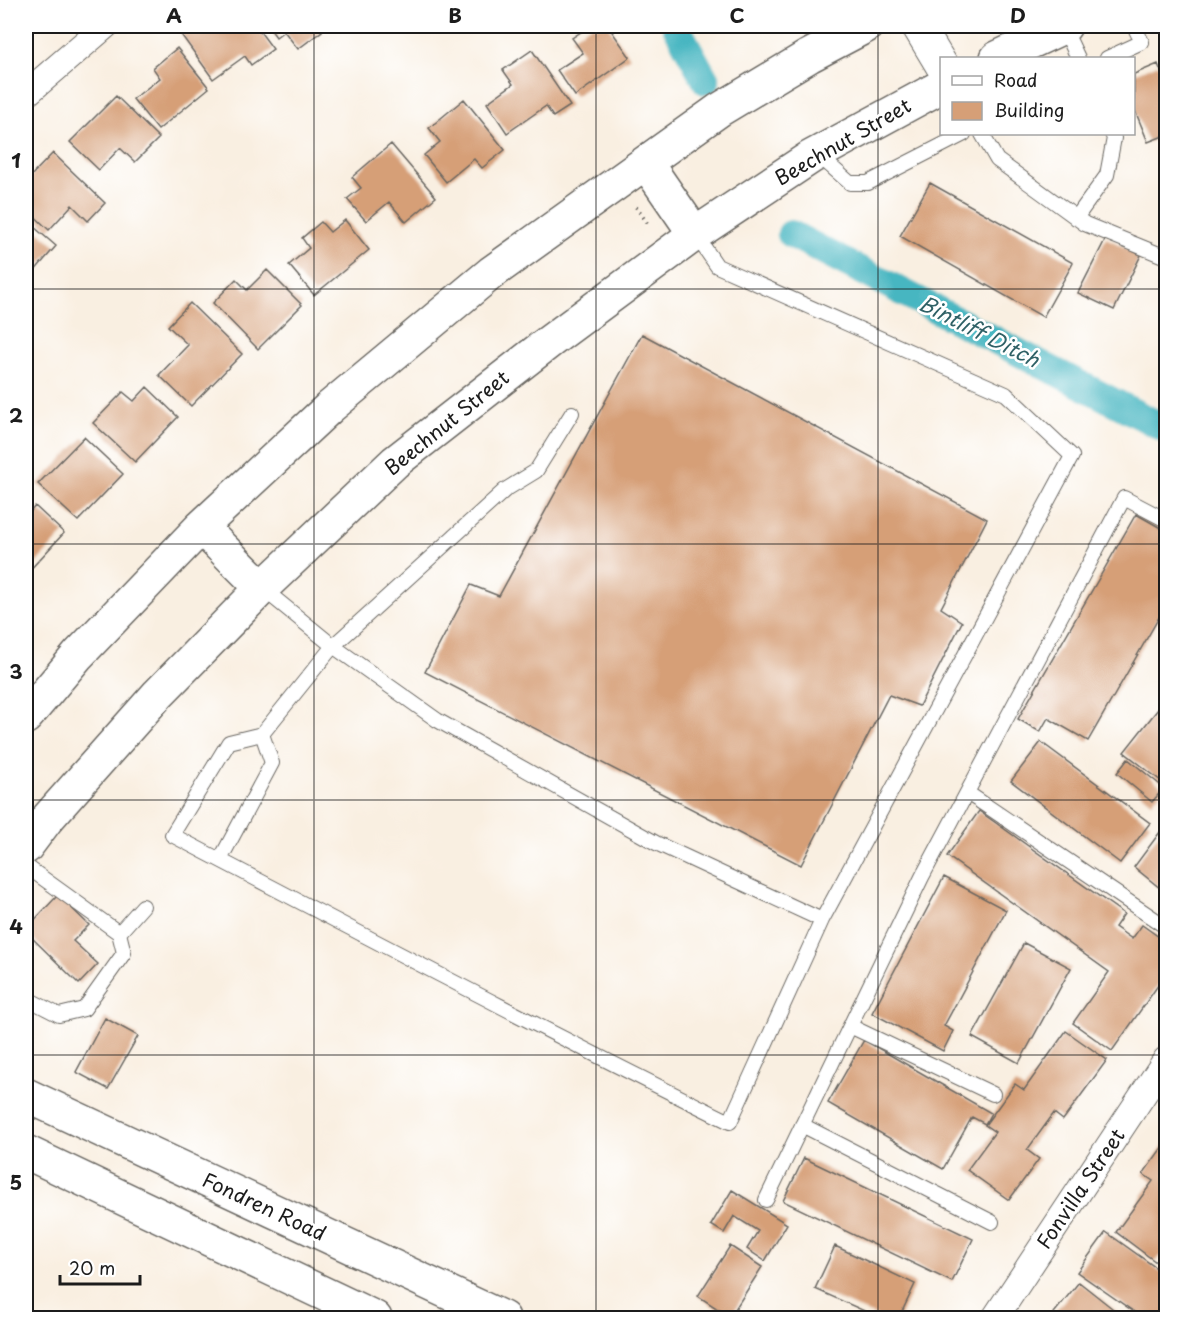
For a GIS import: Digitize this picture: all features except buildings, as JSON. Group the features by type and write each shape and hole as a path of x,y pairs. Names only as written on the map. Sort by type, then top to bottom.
{"main road":[{"path":"26,717 78,656 201,527 330,407 482,280 719,111 809,56 866,26"},
{"path":"999,57 1064,26"},
{"name":"Beechnut Street","path":"26,847 47,819 158,694 262,588 395,462 549,342 695,234 817,154 940,87"},
{"path":"646,163 695,234"},
{"path":"201,527 262,588"},
{"name":"Fondren Road","path":"26,1095 503,1318"},
{"path":"26,1152 375,1318"}],"street":[{"path":"26,94 105,26"},
{"path":"918,26 940,63"},
{"name":"Fonvilla Street","path":"995,1318 1167,1060"}],"lane":[{"path":"1064,26 1078,57"},
{"path":"1109,57 1142,42 1134,26"},
{"path":"817,154 850,183 868,183 962,135"},
{"path":"983,135 997,160 1085,224 1167,257"},
{"path":"1077,218 1107,176 1114,138 1112,135"},
{"path":"572,413 536,471 505,490 333,646 262,734 229,742 172,836 730,1122 822,920 1072,456 1006,394 717,266 695,234"},
{"path":"766,1200 922,877 969,794 1124,498 1167,520"},
{"path":"262,588 333,646 437,720 647,838 822,920"},
{"path":"220,861 272,763 262,734"},
{"path":"969,794 1167,927"},
{"path":"26,866 119,933 124,953 84,1010 59,1015 26,998"},
{"path":"119,933 143,906"},
{"path":"850,1026 993,1094"},
{"path":"802,1125 992,1222"}],"path":[{"path":"636,207 647,223"}],"waterway":[{"name":"Bintliff Ditch","path":"676,26 706,81"},
{"name":"Bintliff Ditch","path":"791,234 1166,429"}]}
